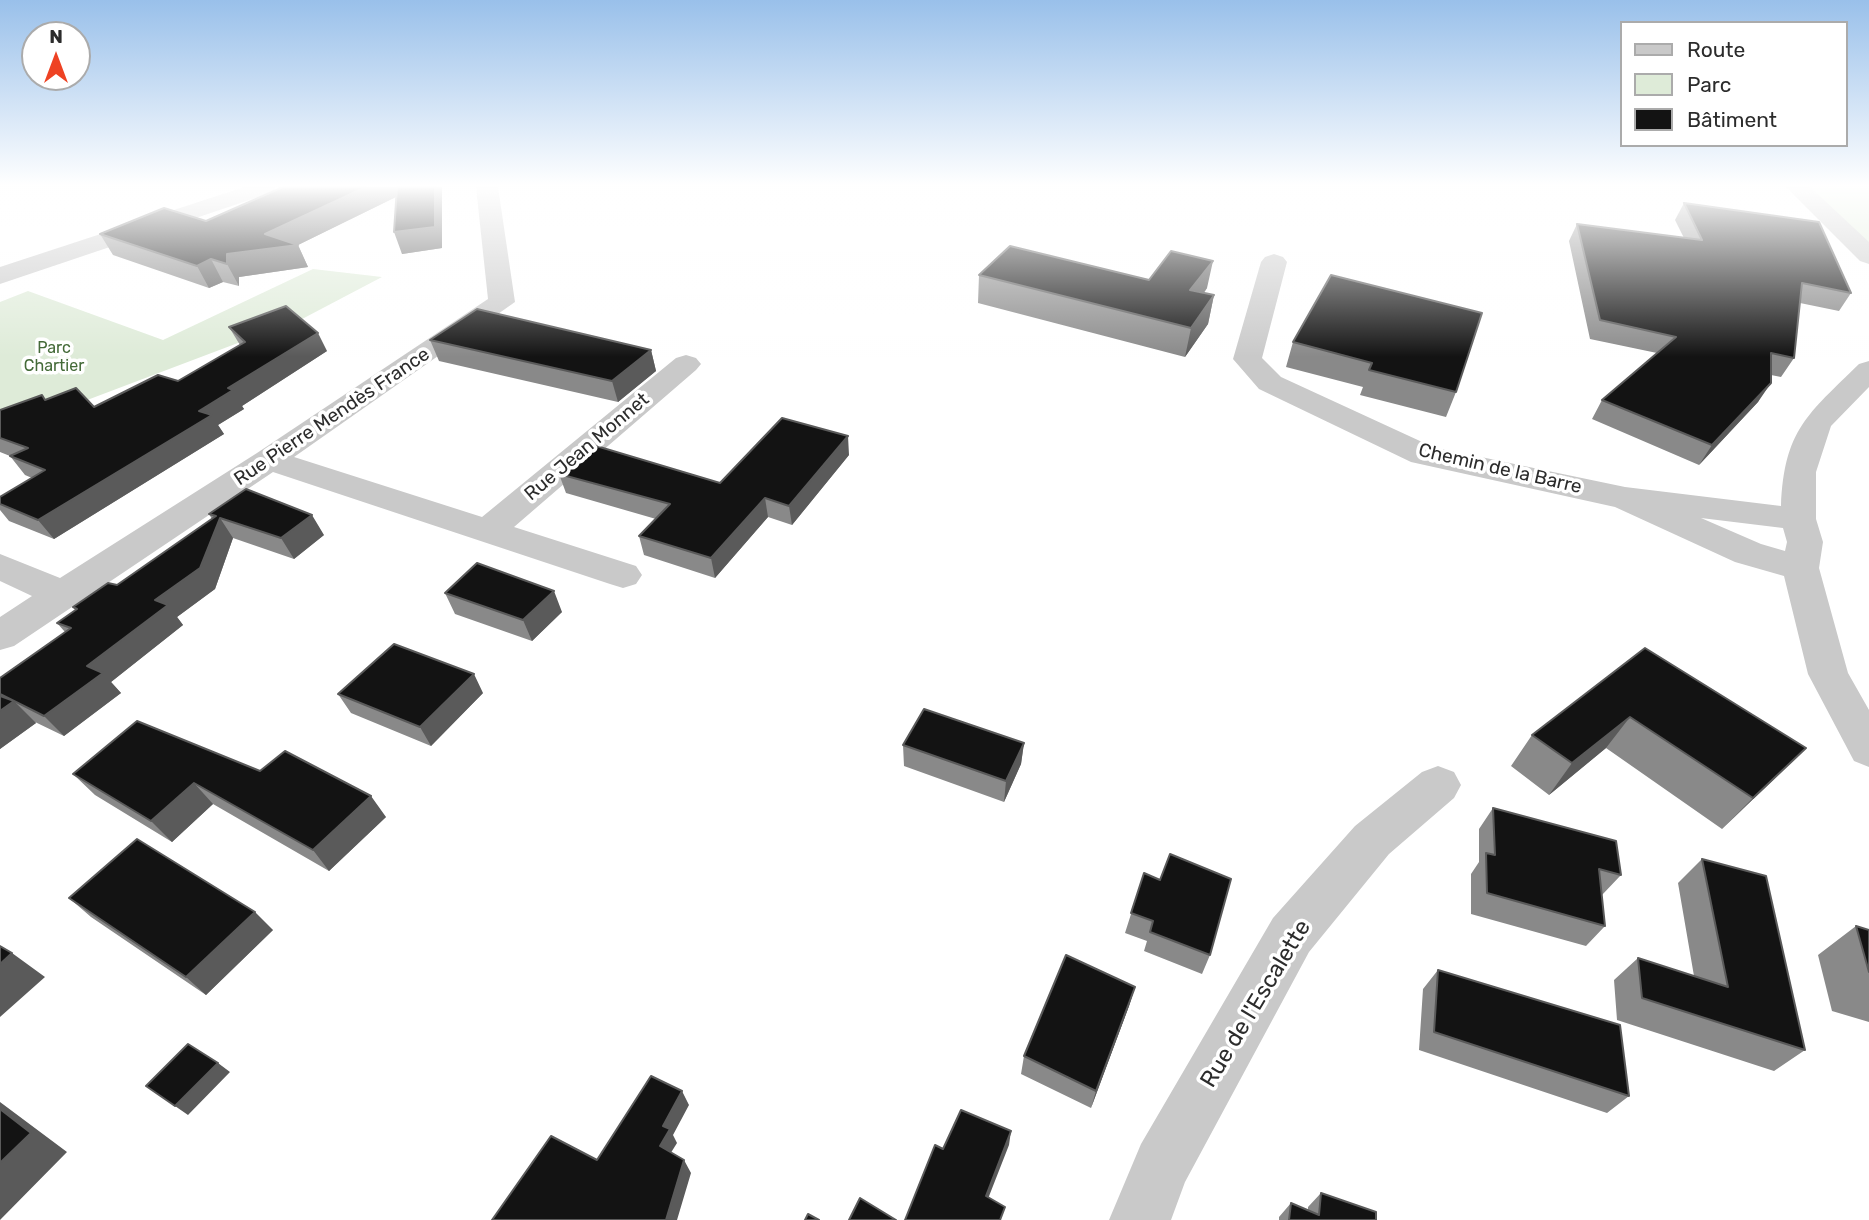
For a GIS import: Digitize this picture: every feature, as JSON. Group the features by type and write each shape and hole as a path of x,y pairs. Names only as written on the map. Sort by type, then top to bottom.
{"street":[{"path":"0,276 95,244"},
{"name":"Rue Pierre Mendès France","path":"0,636 269,460 502,302 494,244"},
{"name":"Chemin de la Barre","path":"1274,262 1247,359 1270,383 1423,455 1625,498 1798,519"},
{"name":"Rue Jean Monnet","path":"488,531 686,364"},
{"path":"1869,370 1816,423 1799,472 1798,519 1805,542 1801,568 1828,674 1869,749"},
{"path":"269,460 623,575"},
{"name":"Chemin de la Barre","path":"1625,498 1748,553 1801,568"},
{"path":"0,566 63,595"},
{"name":"Rue de l'Escalette","path":"1140,1220 1162,1165 1291,936 1372,841 1438,785"}],"green space":[{"name":"Parc Chartier","path":"313,269 382,277 304,318 0,433 0,302 28,291 163,340"}],"building":[{"path":"130,244 298,245 227,254 227,264 211,259 197,266"},
{"path":"1582,244 1829,244 1851,293 1802,283 1794,358 1771,353 1771,383 1712,445 1602,400 1676,337 1600,320"},
{"path":"1010,246 1149,280 1171,251 1213,261 1190,290 1214,295 1191,328 979,275"},
{"path":"1331,275 1482,313 1456,392 1369,370 1372,363 1293,342"},
{"path":"286,306 318,333 228,388 233,390 199,411 212,415 38,520 0,504 0,497 45,470 10,456 28,448 0,438 0,410 42,395 45,400 76,388 94,407 158,375 178,381 245,342 229,327"},
{"path":"477,309 651,350 612,381 430,340"},
{"path":"782,418 848,436 789,506 765,498 711,558 639,536 670,504 559,474 593,445 720,483"},
{"path":"246,489 312,515 281,538 220,518 200,568 155,600 168,605 87,666 103,673 44,716 0,694 0,678 71,628 57,623 77,609 73,607 108,583 117,585 216,516 209,514"},
{"path":"477,563 554,591 523,620 445,593"},
{"path":"394,644 474,674 420,727 338,694"},
{"path":"1645,648 1806,748 1753,798 1630,717 1572,763 1532,735"},
{"path":"0,696 14,701 0,711"},
{"path":"924,709 1024,743 1006,781 903,745"},
{"path":"137,721 260,771 285,751 371,796 313,850 194,783 151,821 73,774"},
{"path":"1493,808 1616,841 1621,875 1599,869 1605,926 1487,893 1486,853 1495,855"},
{"path":"137,839 255,912 186,977 69,898"},
{"path":"1170,854 1231,879 1210,955 1150,932 1153,921 1131,913 1144,873 1160,880"},
{"path":"1702,859 1766,876 1805,1050 1642,998 1638,958 1728,987"},
{"path":"1856,926 1869,930 1869,972"},
{"path":"0,946 12,953 0,964"},
{"path":"1066,955 1135,987 1096,1091 1024,1056"},
{"path":"1438,970 1620,1025 1629,1096 1434,1032"},
{"path":"188,1044 218,1063 175,1106 146,1086"},
{"path":"651,1076 682,1091 663,1126 670,1129 660,1146 684,1160 666,1220 492,1220 551,1136 597,1160"},
{"path":"0,1109 31,1133 0,1163"},
{"path":"961,1110 1011,1131 986,1196 1005,1207 1000,1220 905,1220 935,1145 943,1149"},
{"path":"1321,1193 1376,1212 1376,1220 1289,1220 1291,1203 1319,1215"},
{"path":"860,1198 896,1220 849,1220"},
{"path":"808,1214 819,1220 805,1220"}]}
